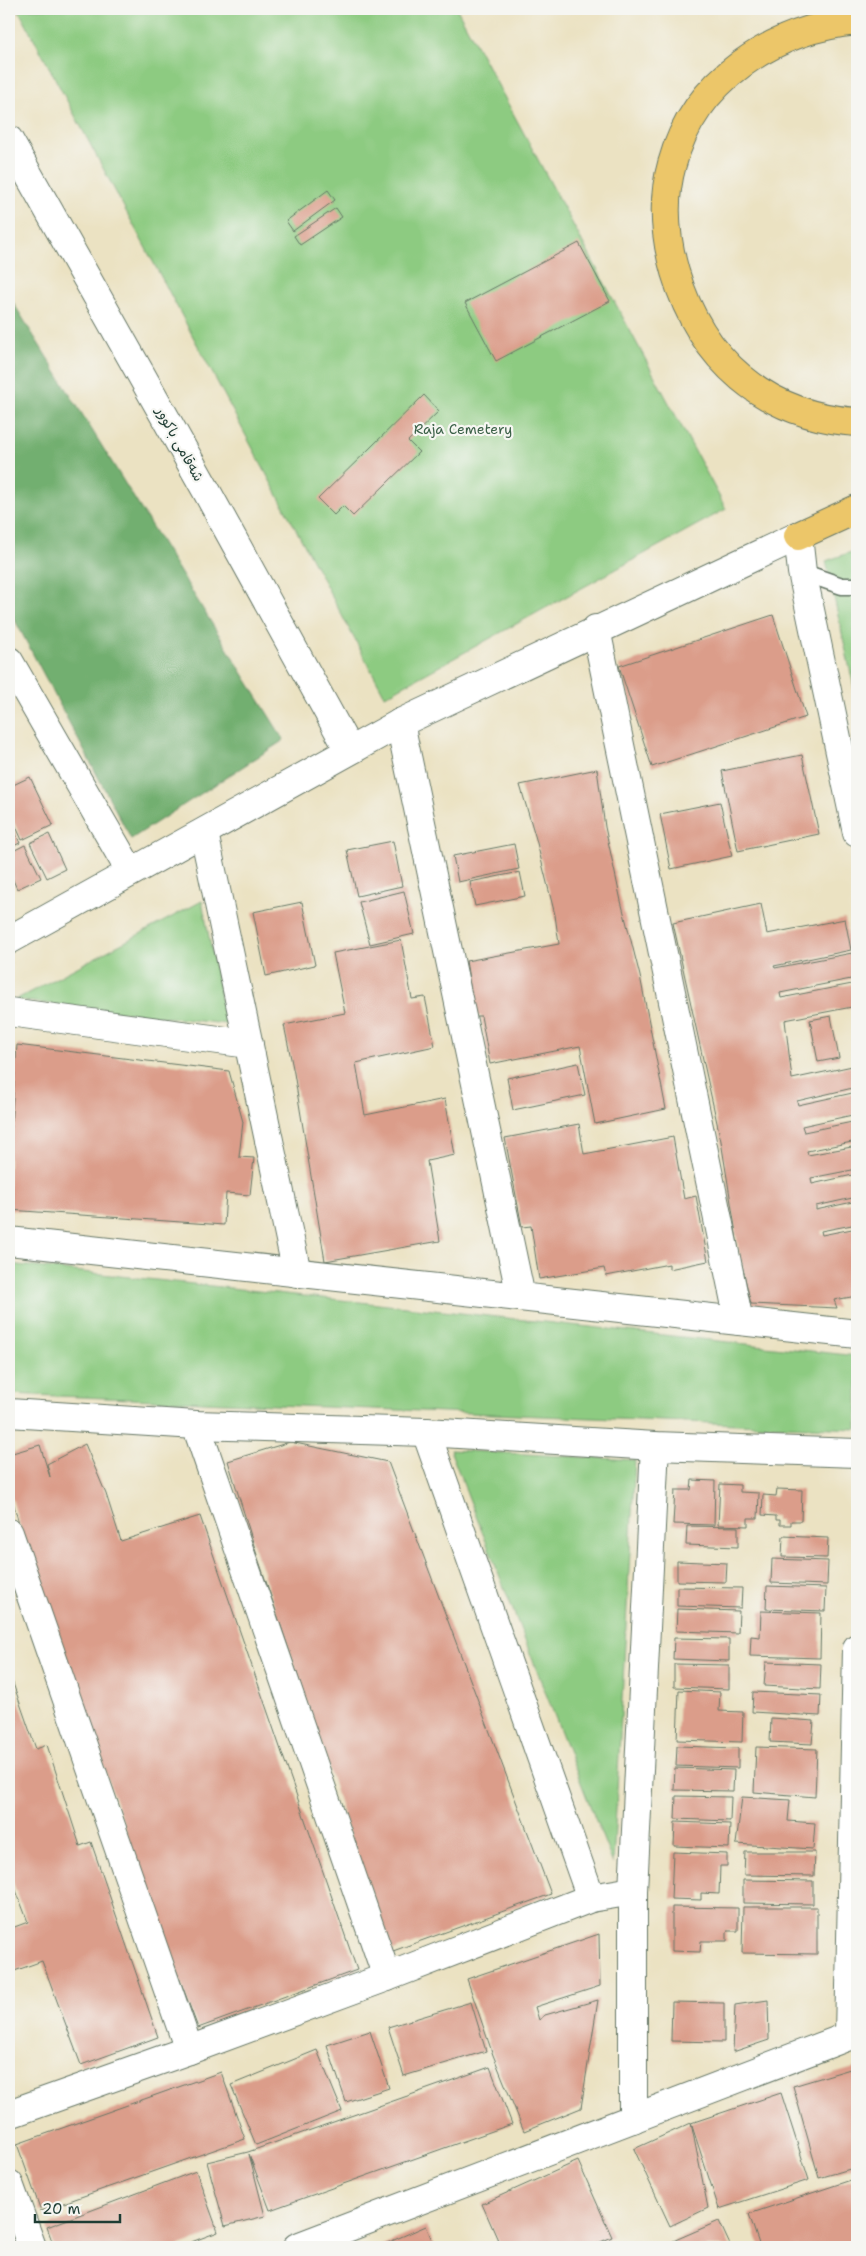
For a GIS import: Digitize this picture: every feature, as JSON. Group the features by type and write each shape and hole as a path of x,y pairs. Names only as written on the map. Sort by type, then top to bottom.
{"highway":[{"path":"857,21 831,23 799,32 781,40 745,61 718,83 700,106 684,132 672,164 666,194 666,227 671,258 690,314 705,340 724,362 750,385 779,402 814,415 838,421 857,422"},
{"path":"798,536 857,509"}],"street":[{"name":"شەقامی باکوور","path":"9,140 206,490 349,750"},
{"path":"9,940 130,871 204,833 400,723 596,629 798,536 802,572 857,833"},
{"path":"596,629 738,1321"},
{"path":"9,661 130,871"},
{"path":"400,723 521,1297"},
{"path":"204,833 297,1273"},
{"path":"9,1012 249,1044"},
{"path":"9,1241 857,1334"},
{"path":"9,1413 196,1425 426,1432 655,1446 857,1453"},
{"path":"196,1425 387,1977"},
{"path":"426,1432 591,1898"},
{"path":"633,2119 633,1891 655,1446"},
{"path":"9,1533 188,2050"},
{"path":"297,2247 853,2034 857,1648"},
{"path":"9,2114 387,1977 591,1898 633,1891"},
{"path":"9,2184 32,2247"}],"lane":[{"path":"802,572 842,586 857,586"}],"green space":[{"name":"Raja Cemetery","path":"18,9 457,9 726,509 385,696"},
{"path":"9,296 284,740 131,839 9,609"},
{"path":"857,550 857,701 826,561"},
{"path":"202,901 226,1024 15,1000"},
{"path":"9,1264 857,1356 857,1429 9,1394"},
{"path":"450,1450 635,1460 613,1864"}],"building":[{"path":"328,190 335,200 293,231 286,221"},
{"path":"336,208 342,217 300,245 294,236"},
{"path":"579,243 610,301 496,361 465,303"},
{"path":"424,395 439,411 408,441 419,452 353,516 343,506 334,515 318,499"},
{"path":"773,615 806,717 652,767 619,666"},
{"path":"802,755 819,834 738,851 722,771"},
{"path":"597,769 605,827 640,976 666,1109 595,1124 580,1046 490,1064 481,1016 475,1016 466,961 559,944 555,915 520,785"},
{"path":"30,777 53,825 22,840 9,811 9,787"},
{"path":"720,802 732,856 671,869 660,814"},
{"path":"9,819 20,843 9,848"},
{"path":"49,834 65,869 47,878 30,843"},
{"path":"393,841 402,886 357,896 347,850"},
{"path":"514,844 519,869 458,882 453,856"},
{"path":"25,845 41,878 17,889 9,871 9,853"},
{"path":"520,872 525,896 475,906 470,882"},
{"path":"404,891 414,934 370,944 359,902"},
{"path":"302,902 315,965 266,976 253,912"},
{"path":"761,904 767,934 845,919 851,950 774,966 775,968 852,953 856,978 780,993 781,998 857,983 857,1006 785,1020 792,1079 857,1065 857,1087 797,1101 798,1105 857,1092 857,1114 802,1126 804,1132 857,1121 857,1141 807,1151 808,1155 857,1146 857,1169 811,1178 812,1184 857,1174 857,1197 816,1206 816,1210 857,1201 857,1224 821,1231 822,1235 857,1228 857,1296 834,1300 837,1308 751,1304 739,1252 721,1141 673,923"},
{"path":"401,940 412,999 425,997 435,1046 356,1063 365,1115 445,1099 455,1155 427,1161 440,1241 325,1261 294,1073 284,1025 345,1013 333,953"},
{"path":"831,1016 839,1058 818,1062 810,1020"},
{"path":"17,1045 229,1071 243,1122 239,1157 254,1158 250,1195 226,1193 224,1225 9,1210 9,1152"},
{"path":"578,1063 585,1095 513,1110 507,1078"},
{"path":"579,1124 584,1154 673,1137 684,1199 696,1196 708,1261 669,1269 669,1264 606,1276 604,1268 539,1279 531,1226 522,1227 505,1138"},
{"path":"290,1442 388,1462 551,1894 393,1951 348,1831 228,1461"},
{"path":"85,1444 106,1494 121,1541 200,1516 357,1970 198,2028 26,1548 9,1488 9,1454 40,1445 50,1477 47,1464"},
{"path":"692,1480 715,1481 714,1525 673,1524 675,1490 691,1490"},
{"path":"720,1484 740,1485 740,1492 759,1493 758,1518 748,1518 748,1526 718,1525"},
{"path":"777,1489 802,1490 801,1521 791,1521 791,1525 780,1525 780,1520 776,1520 776,1516 762,1515 763,1495 776,1496"},
{"path":"687,1526 738,1527 738,1547 686,1545"},
{"path":"783,1536 828,1538 827,1558 782,1557"},
{"path":"772,1559 828,1561 827,1585 771,1583"},
{"path":"677,1561 727,1563 726,1582 677,1581"},
{"path":"767,1586 826,1588 825,1611 766,1609"},
{"path":"677,1587 742,1588 741,1608 677,1606"},
{"path":"677,1609 739,1611 738,1633 676,1631"},
{"path":"761,1611 821,1613 820,1658 750,1656 751,1636 760,1637"},
{"path":"674,1638 729,1639 729,1661 673,1659"},
{"path":"766,1662 821,1664 820,1689 764,1686"},
{"path":"674,1664 729,1665 729,1689 674,1687"},
{"path":"9,1672 36,1749 47,1745 80,1846 91,1842 158,2037 81,2065 42,1961 9,1973 9,1929 28,1922 9,1872"},
{"path":"679,1690 720,1692 719,1711 743,1712 742,1742 677,1740"},
{"path":"753,1692 821,1695 820,1716 752,1712"},
{"path":"771,1718 814,1721 812,1744 770,1742"},
{"path":"677,1746 738,1748 738,1768 676,1766"},
{"path":"756,1747 817,1749 815,1797 754,1792"},
{"path":"675,1768 734,1770 733,1791 674,1790"},
{"path":"676,1796 731,1797 730,1821 675,1819"},
{"path":"742,1797 790,1800 788,1821 815,1823 813,1849 736,1844"},
{"path":"675,1822 730,1824 729,1848 674,1846"},
{"path":"673,1852 727,1854 727,1866 720,1866 719,1894 701,1893 701,1900 671,1899"},
{"path":"745,1852 815,1852 814,1876 744,1875"},
{"path":"743,1880 813,1881 813,1904 743,1903"},
{"path":"672,1907 738,1908 738,1931 727,1931 727,1941 701,1941 700,1952 672,1951"},
{"path":"743,1907 817,1907 817,1954 742,1953"},
{"path":"599,1934 600,1986 535,2007 539,2020 545,2015 598,2000 581,2108 524,2131 493,2055 467,1979"},
{"path":"768,2000 769,2040 733,2052 735,2005"},
{"path":"471,2002 486,2051 404,2076 388,2027"},
{"path":"672,2002 724,2003 724,2042 671,2041"},
{"path":"370,2031 389,2088 346,2102 327,2045"},
{"path":"317,2050 342,2111 256,2145 231,2085"},
{"path":"490,2067 512,2124 270,2210 249,2154 265,2216 225,2226 207,2162 248,2152"},
{"path":"857,2067 857,2167 819,2178 793,2086"},
{"path":"221,2072 245,2139 41,2211 17,2144"},
{"path":"781,2093 809,2180 719,2209 691,2123"},
{"path":"691,2123 708,2208 670,2226 634,2149"},
{"path":"578,2161 612,2237 589,2247 501,2247 482,2204"},
{"path":"196,2171 218,2232 178,2247 54,2247 47,2227"},
{"path":"857,2178 857,2247 760,2247 749,2214"},
{"path":"719,2221 731,2247 676,2247 673,2241"},
{"path":"426,2226 435,2247 378,2247"},
{"path":"667,2243 669,2247 657,2247"}]}
